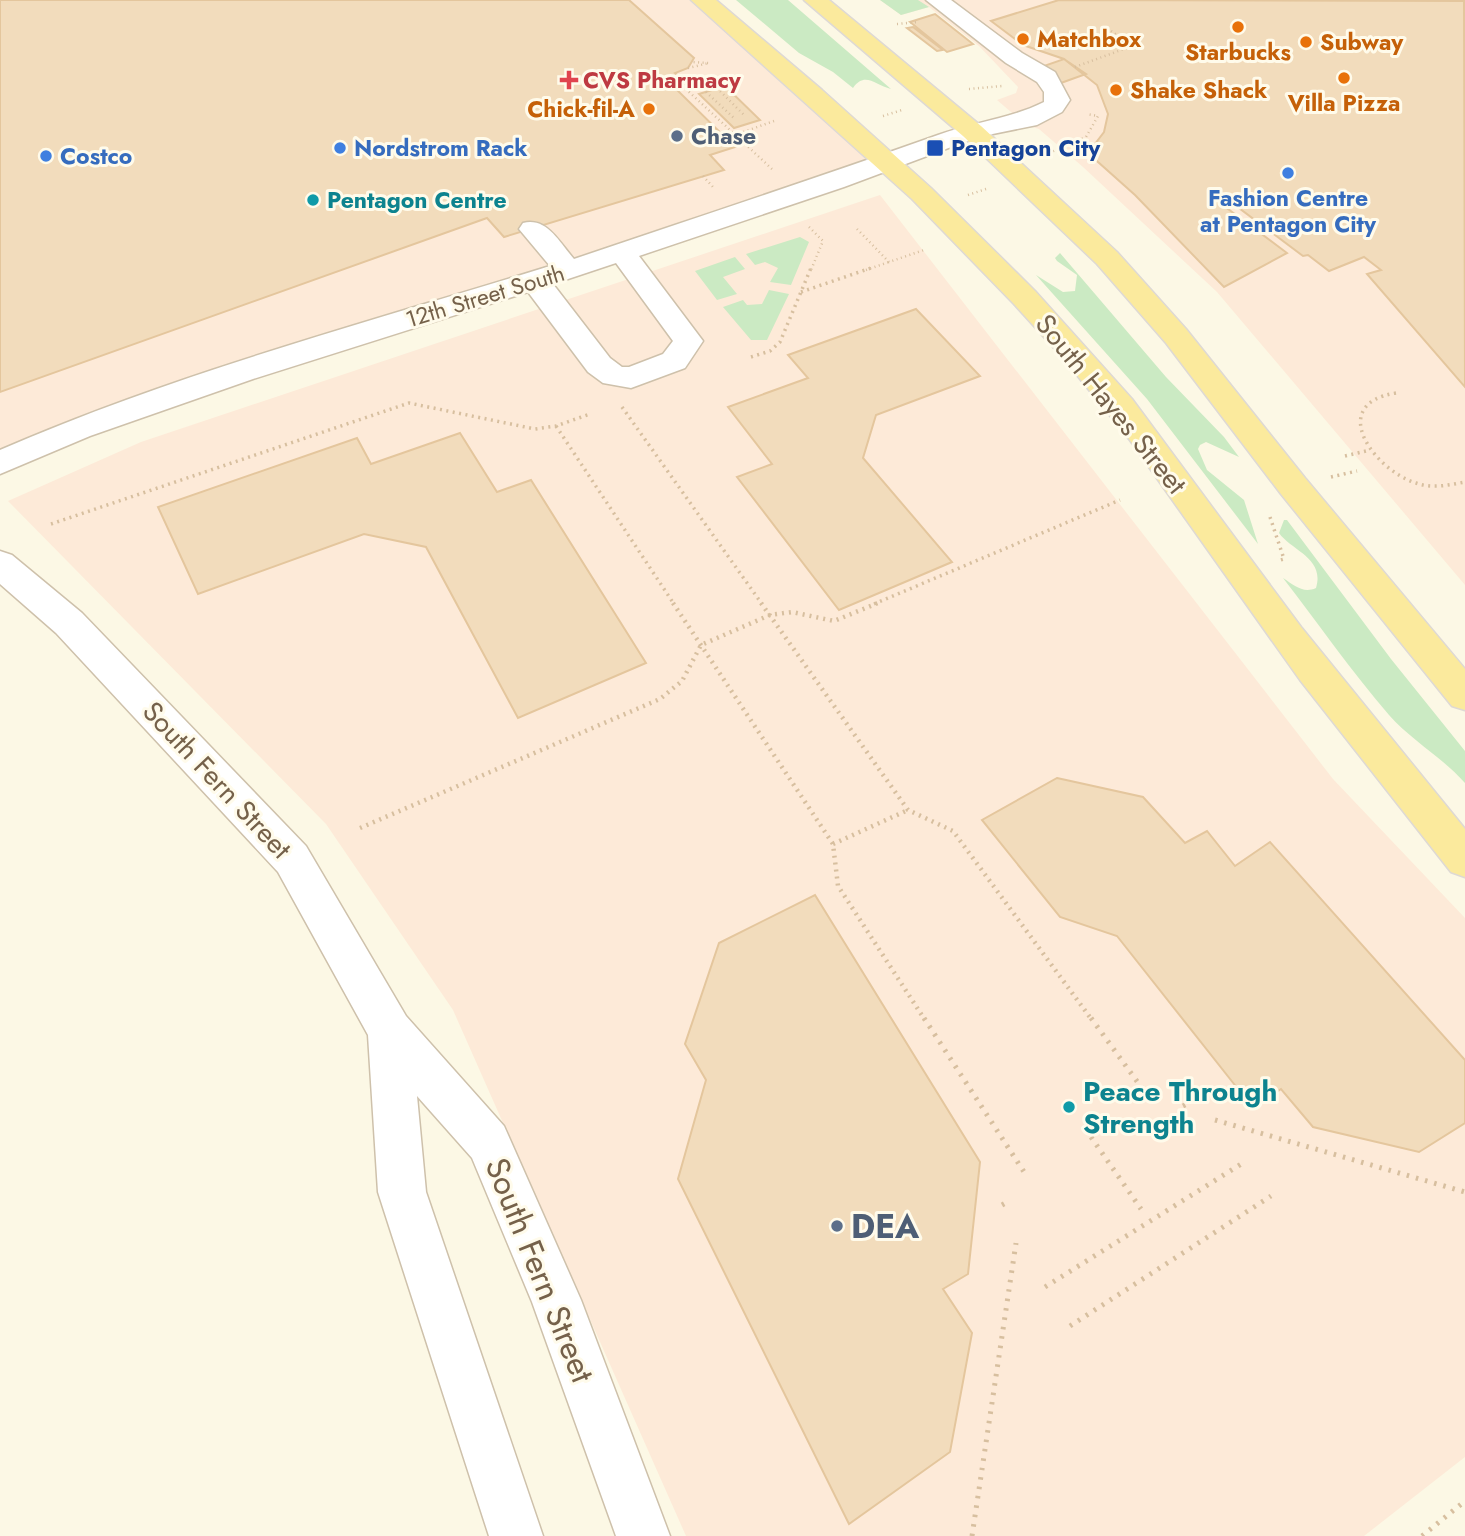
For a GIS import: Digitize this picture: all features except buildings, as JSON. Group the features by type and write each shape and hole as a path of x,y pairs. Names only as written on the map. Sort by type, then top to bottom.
{"main road":[{"name":"South Hayes Street","path":"702,0 934,204 1003,275 1123,410 1265,606 1379,755 1465,859"},
{"path":"815,0 972,131 1078,229 1148,303 1465,695"}],"street":[{"name":"12th Street South","path":"0,463 79,428 180,393 568,271 887,163 972,131 1028,120 1053,107 1058,100 1046,77 1014,58 937,0"},
{"path":"533,229 568,271"},
{"path":"535,281 599,365 614,376 631,378 674,360 688,341 622,252"},
{"name":"South Fern Street","path":"0,564 69,623 292,859 390,1031 488,1142 556,1300 643,1536"},
{"name":"South Fern Street","path":"390,1031 402,1192 516,1536"}],"path":[{"path":"897,24 928,22"},
{"path":"1075,67 1132,46 1107,28"},
{"path":"688,68 709,63 692,62"},
{"path":"727,76 687,90 772,169"},
{"path":"976,86 983,94"},
{"path":"717,89 745,116"},
{"path":"706,92 735,119"},
{"path":"689,102 697,99"},
{"path":"735,135 774,121"},
{"path":"730,142 740,138"},
{"path":"1049,153 1086,140"},
{"path":"703,176 713,187"},
{"path":"957,197 995,185"},
{"path":"751,358 771,351 780,342 822,241 809,228"},
{"path":"857,229 889,262"},
{"path":"801,292 924,250"},
{"path":"1396,393 1374,398 1364,408 1360,421 1362,436 1370,450 1402,477 1424,486 1465,482"},
{"path":"51,524 409,403 535,429 556,426 590,414"},
{"path":"620,404 908,810 953,831 1152,1102"},
{"path":"556,426 833,844 838,886 1026,1175"},
{"path":"1345,456 1370,450"},
{"path":"1328,478 1357,471"},
{"path":"360,828 660,699 682,681 701,645 770,615 792,612 834,621 1119,500"},
{"path":"1267,506 1284,559 1272,563"},
{"path":"833,844 908,810"},
{"path":"1183,1106 1191,1102"},
{"path":"1215,1120 1465,1192"},
{"path":"1091,1137 1141,1209"},
{"path":"1045,1287 1246,1161"},
{"path":"1070,1326 1271,1196"},
{"path":"1002,1205 1009,1201"},
{"path":"972,1536 1016,1243"},
{"path":"1422,1536 1465,1501"}],"shaded area":[{"name":"Pentagon Centre","path":"0,0 702,0 887,163 0,463"},
{"name":"Fashion Centre at Pentagon City","path":"880,0 1465,0 1465,585 1217,292 1083,167 1039,129 1026,125 997,100 1016,93 1018,87 979,46 929,7 901,15"},
{"path":"880,195 1333,779 1465,918 1465,1457 1364,1536 686,1536 453,1010 326,824 8,501 141,442"}],"green space":[{"path":"736,0 788,0 891,89 866,80 857,83 853,88 833,72 799,53"},
{"path":"880,0 918,0 929,7 901,15"},
{"path":"800,237 809,242 791,285 770,282 778,268 765,262 755,265 746,254"},
{"path":"1060,253 1166,377 1224,437 1239,457 1206,442 1198,449 1207,470 1244,500 1258,544 1147,399 1036,275 1063,292 1075,291 1077,275 1057,261 1055,258"},
{"path":"735,257 745,269 723,277 737,294 717,300 695,271"},
{"path":"769,290 789,294 767,340 751,340 723,307 743,300 747,305 762,304"},
{"path":"1284,520 1287,520 1391,659 1465,751 1465,783 1389,715 1283,578 1299,588 1311,590 1316,588 1318,578 1312,562 1279,533"}],"place":[{"name":"Starbucks","path":"1238,27"},
{"name":"Matchbox","path":"1023,39"},
{"name":"Subway","path":"1306,42"},
{"name":"Villa Pizza","path":"1344,78"},
{"name":"CVS Pharmacy","path":"569,80"},
{"name":"Shake Shack","path":"1116,90"},
{"name":"Chick-fil-A","path":"649,109"},
{"name":"Chase","path":"677,136"},
{"name":"Nordstrom Rack","path":"340,148"},
{"name":"Pentagon City","path":"935,148"},
{"name":"Costco","path":"46,156"},
{"name":"Fashion Centre at Pentagon City","path":"1288,173"},
{"name":"Pentagon Centre","path":"313,200"},
{"name":"Peace Through Strength","path":"1069,1107"},
{"name":"DEA","path":"837,1226"}]}
